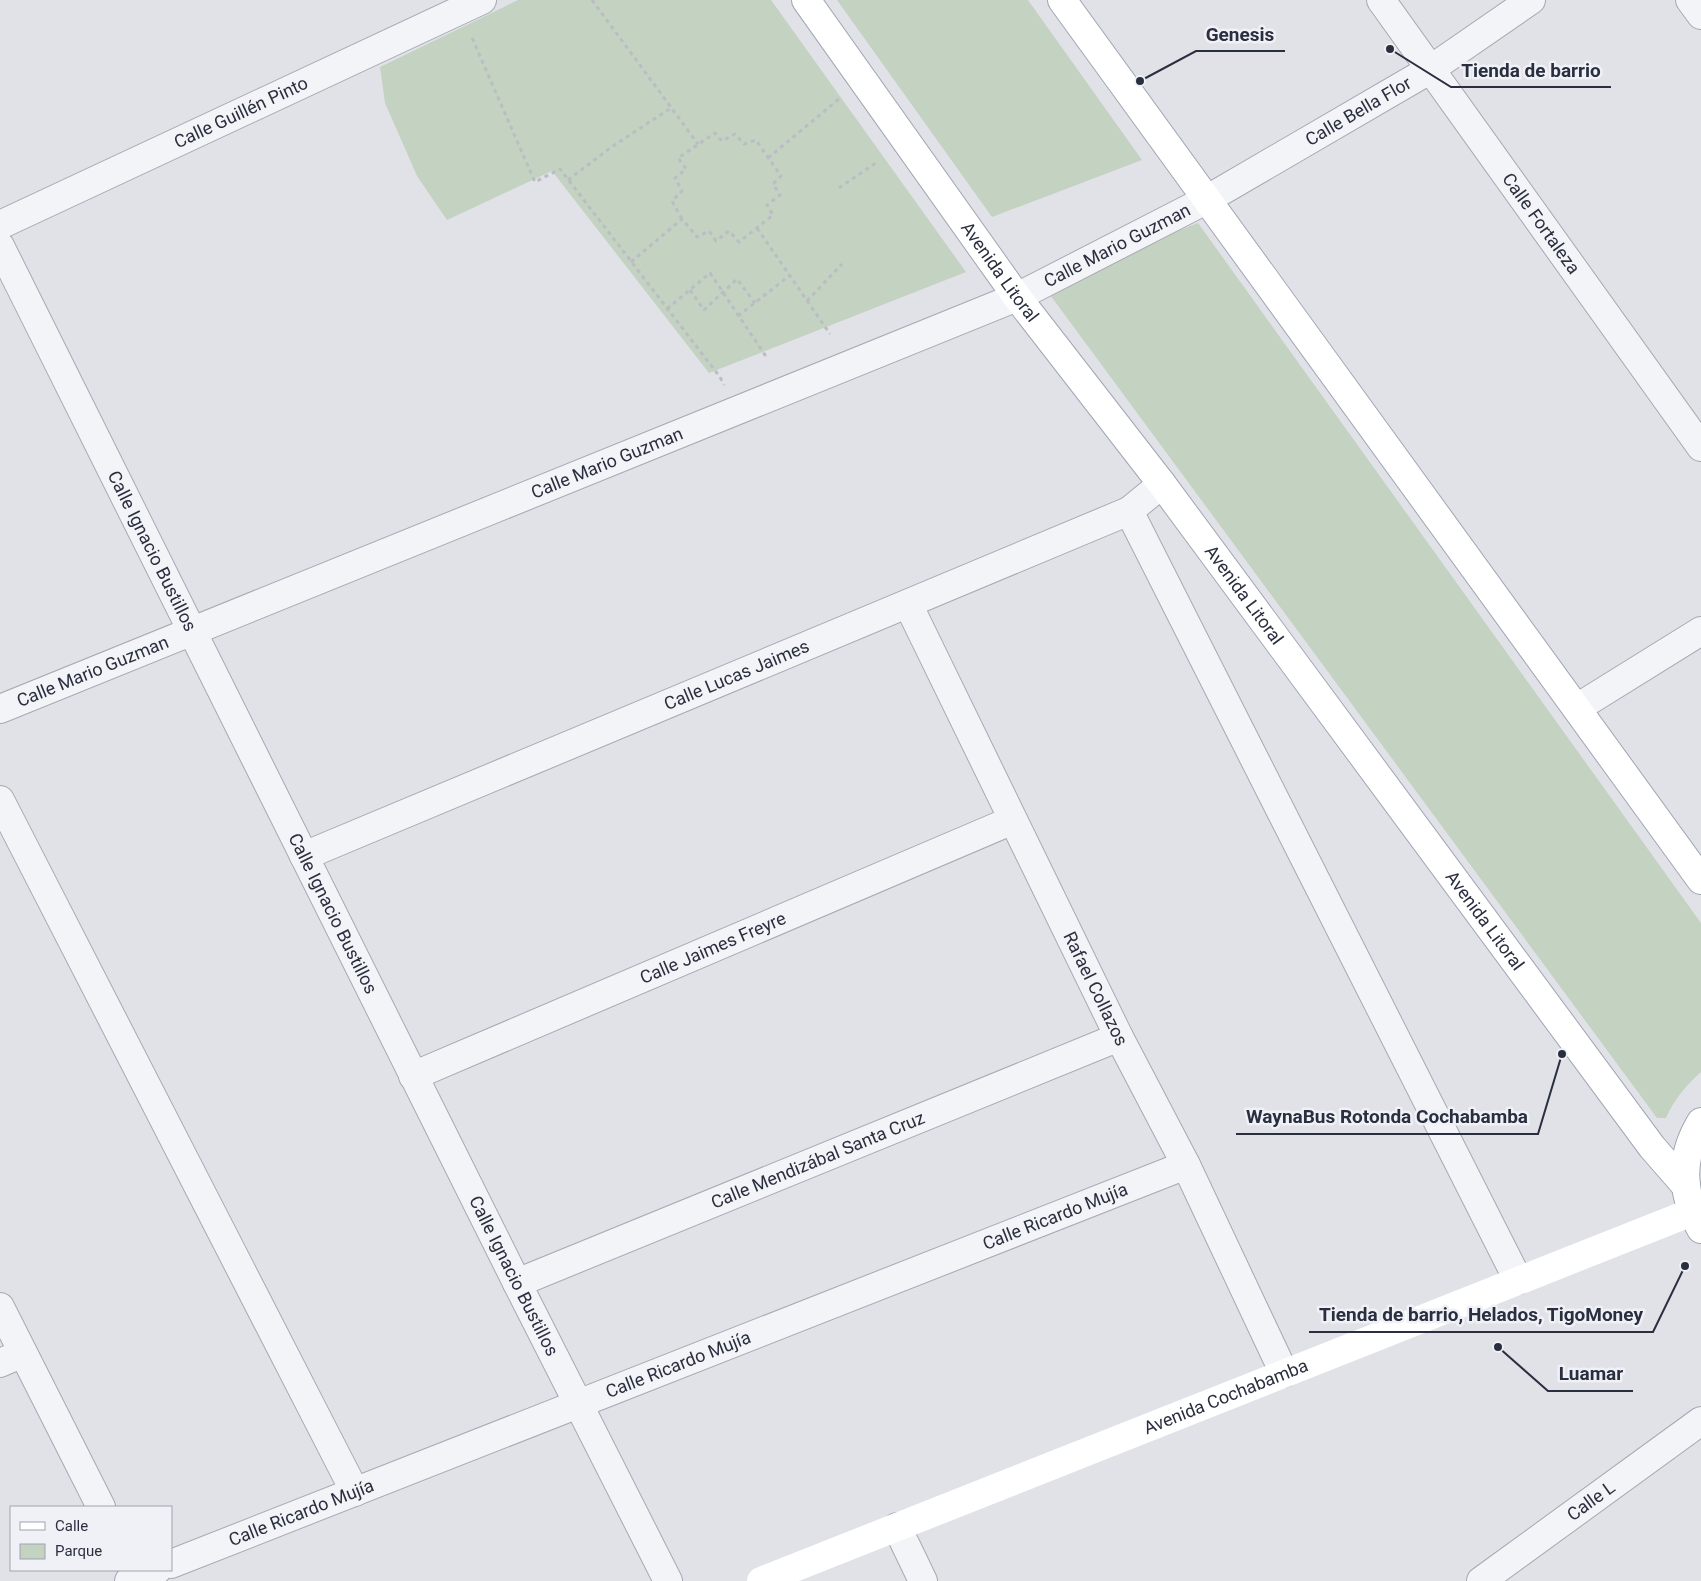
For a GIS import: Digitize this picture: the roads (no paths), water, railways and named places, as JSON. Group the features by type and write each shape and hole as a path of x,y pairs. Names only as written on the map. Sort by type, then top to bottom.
{"main road":[{"name":"Avenida Litoral","path":"806,0 1017,297 1162,484 1652,1147 1693,1209"},
{"path":"1062,0 1701,880"},
{"path":"1693,1209 1686,1160 1694,1134 1701,1122"},
{"name":"Avenida Cochabamba","path":"761,1581 1693,1209"}],"street":[{"name":"Calle Guillén Pinto","path":"0,225 482,0"},
{"name":"Calle Fortaleza","path":"1381,0 1701,447"},
{"name":"Calle Bella Flor","path":"1206,200 1431,69 1531,0"},
{"path":"1690,0 1701,15"},
{"name":"Calle Mario Guzman","path":"0,709 1017,297 1206,200"},
{"name":"Calle Ignacio Bustillos","path":"0,246 517,1283 668,1581"},
{"name":"Calle Lucas Jaimes","path":"304,856 1129,511 1162,484"},
{"path":"1129,511 1518,1280"},
{"name":"Rafael Collazos","path":"908,604 1119,1037 1186,1165 1284,1373"},
{"path":"1577,708 1701,631"},
{"path":"0,800 355,1492"},
{"name":"Calle Jaimes Freyre","path":"414,1076 1013,820"},
{"name":"Calle Mendizábal Santa Cruz","path":"517,1283 1119,1037"},
{"name":"Calle Ricardo Mujía","path":"172,1564 1186,1165"},
{"path":"0,1307 12,1358 101,1506"},
{"name":"Calle L","path":"1481,1581 1701,1421"},
{"path":"897,1527 923,1581"}],"place":[{"name":"Tienda de barrio","path":"1390,49"},
{"name":"Genesis","path":"1140,81"},
{"name":"WaynaBus Rotonda Cochabamba","path":"1562,1054"},
{"name":"Tienda de barrio, Helados, TigoMoney","path":"1685,1266"},
{"name":"Luamar","path":"1498,1347"}]}
